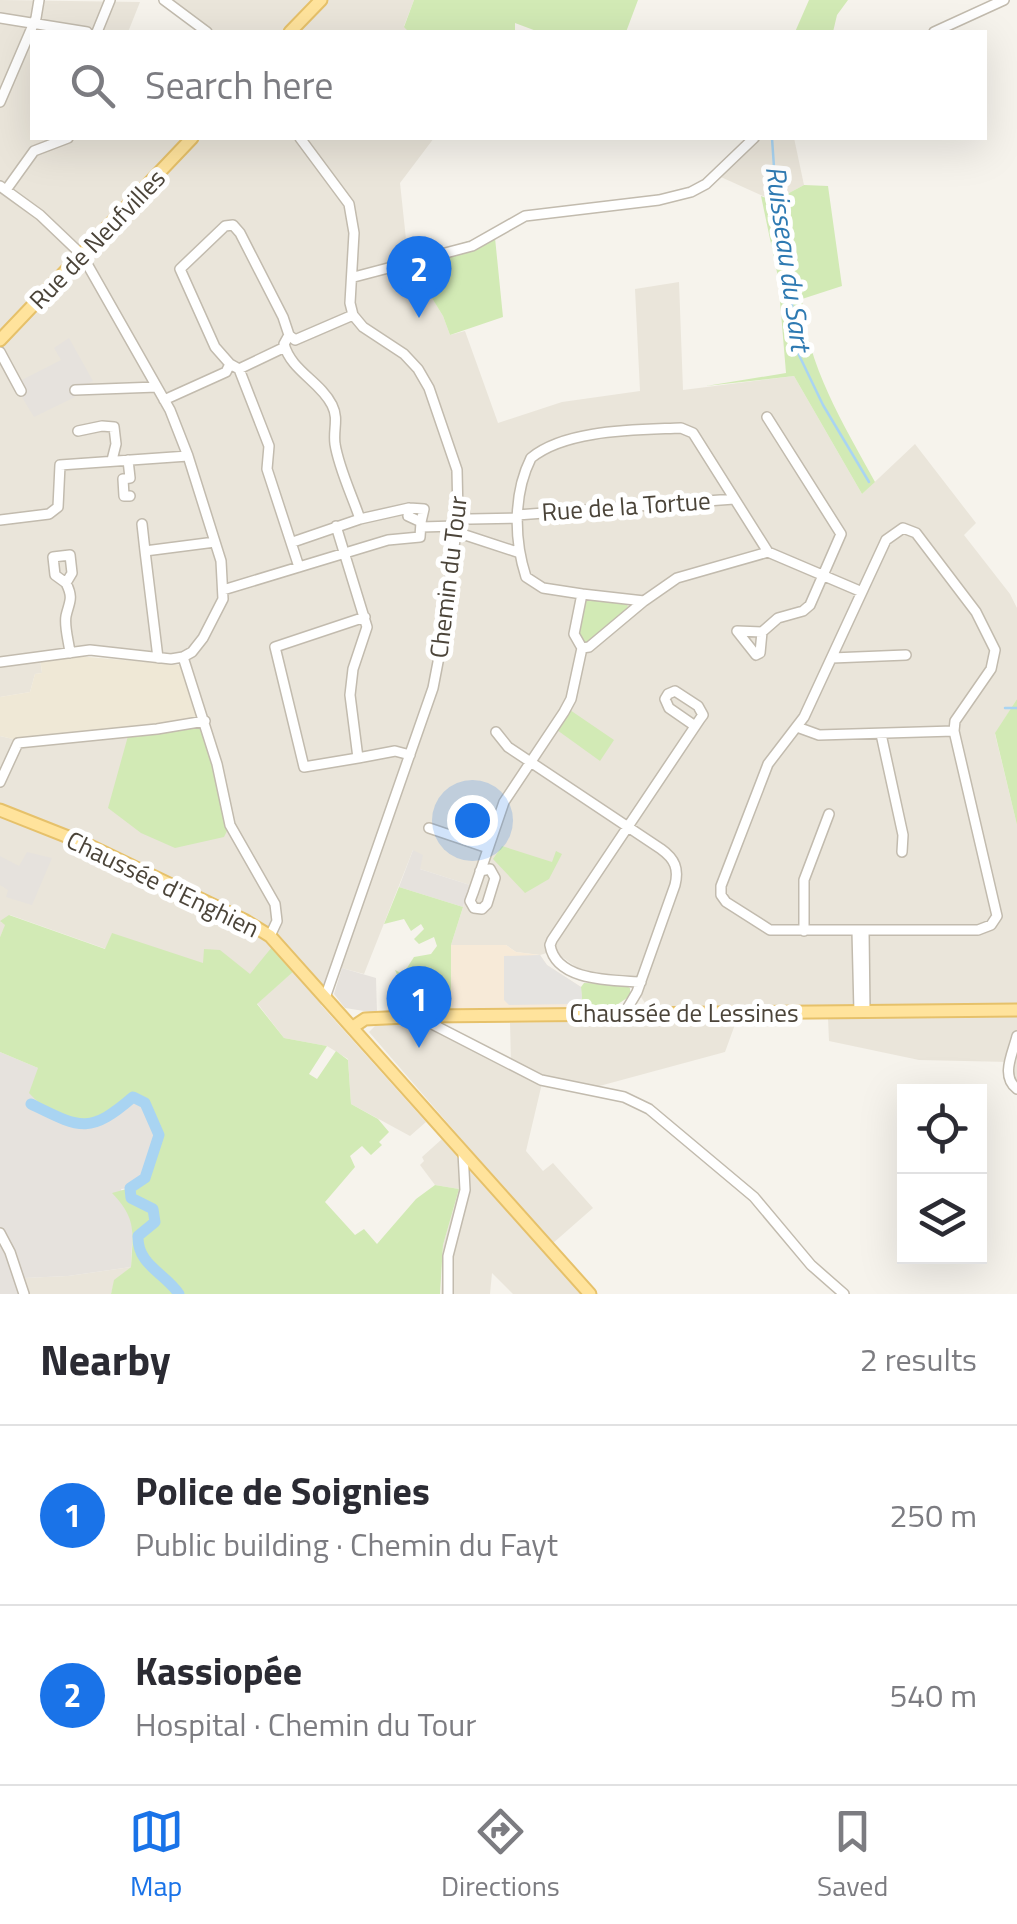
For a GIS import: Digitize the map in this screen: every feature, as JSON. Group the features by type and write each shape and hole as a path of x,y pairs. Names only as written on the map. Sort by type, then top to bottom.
{"main road":[{"path":"292,30 321,0"},
{"name":"Rue de Neufvilles","path":"0,340 190,140"},
{"name":"Chaussée d'Enghien","path":"1,813 86,844 270,936 590,1294"},
{"name":"Chaussée de Lessines","path":"352,1027 364,1019 427,1016 1017,1010"}],"street":[{"path":"30,30 39,0"},
{"path":"98,30 110,0"},
{"path":"164,0 204,30"},
{"path":"938,30 1004,0"},
{"path":"0,18 75,30"},
{"path":"0,102 30,30"},
{"path":"0,204 5,189 34,150 62,140"},
{"path":"289,335 295,340 353,315 350,302 354,233 349,204 301,140"},
{"path":"354,278 480,243 524,216 659,200 691,192 706,184 752,140"},
{"path":"0,662 90,650 184,657 203,638 222,598 221,561 188,456 164,400 82,255 40,215 5,189"},
{"path":"285,347 289,335 284,317 240,234 233,226 225,226 180,269 215,347 234,366 269,446 267,470 299,567"},
{"name":"Chemin du Tour","path":"326,995 438,665 457,524 457,470 429,388 404,354 363,327 353,315"},
{"path":"164,400 234,366 285,347"},
{"path":"285,347 304,376 334,408 338,423 335,443 360,519"},
{"path":"0,352 21,391"},
{"path":"75,390 157,388"},
{"path":"762,632 778,618 807,609 841,534 767,417"},
{"path":"78,431 114,427 116,444 112,460"},
{"path":"644,601 532,584 526,577 517,552 517,516 528,464 536,453 590,434 688,429 768,552 862,592"},
{"path":"0,520 49,514 58,507 60,465 188,456"},
{"path":"128,460 130,478 123,480 124,496 130,496"},
{"name":"Rue de la Tortue","path":"457,524 470,518 734,498"},
{"path":"222,590 388,540 420,536 424,509 409,508 360,519 293,542"},
{"path":"142,524 158,658"},
{"path":"421,524 457,524 517,552"},
{"path":"336,526 365,617 366,637 353,669 350,695 358,758"},
{"path":"910,530 976,612 993,644 995,657 956,721 954,731 997,910 990,926 978,930 770,930 721,895 721,886 768,764 797,727 832,658 891,534 910,530"},
{"path":"145,551 214,542"},
{"path":"582,648 589,647 644,601 688,574 768,552"},
{"path":"66,583 72,596 72,607 66,615 70,652"},
{"path":"480,871 504,802 571,699 582,648 574,634 582,594"},
{"path":"365,617 274,647 304,767 395,751 410,755"},
{"path":"832,658 906,655"},
{"path":"184,657 205,721 230,825 275,904 277,920 270,936"},
{"path":"0,782 18,743 205,721"},
{"path":"639,987 584,978 556,959 550,950 552,940 695,726"},
{"path":"797,727 819,735 954,731"},
{"path":"496,732 508,747 668,854 677,868 676,885 639,987 624,1014"},
{"path":"881,734 903,835 902,852"},
{"path":"804,931 803,884 830,814"},
{"path":"428,828 488,848"},
{"path":"861,931 862,1012"},
{"path":"639,987 643,1013"},
{"path":"427,1016 434,1026 541,1080 624,1096 648,1109 754,1197 810,1264 844,1294"},
{"path":"1017,1036 1008,1076 1017,1089"},
{"path":"448,1294 448,1256 465,1190 461,1158 464,1152"},
{"path":"0,1233 24,1294"}],"shaded area":[{"path":"0,0 140,2 129,30 30,30 30,140 186,140 120,221 194,140 432,140 400,183 408,258 450,335 465,331 498,423 562,402 640,391 635,289 679,282 683,390 794,376 862,494 915,444 976,523 964,535 1017,608 1017,699 995,734 1017,825 1017,1007 649,1009 641,997 646,979 591,978 554,951 540,955 516,952 506,945 451,945 470,885 420,869 413,850 364,974 334,966 321,1005 426,1122 410,1136 351,1104 348,1059 327,1046 284,1038 257,1003 293,972 273,948 250,975 222,953 204,964 112,934 106,949 10,915 1,922 6,924 0,937 0,736 17,740 182,665 177,653 40,659 42,673 35,674 30,692 0,697"},
{"path":"168,0 414,0 404,26 411,30 210,30"},
{"path":"746,140 794,140 804,185 774,201 712,173"},
{"path":"69,338 93,381 73,392 75,397 34,417 14,384 61,360 54,348"},
{"path":"65,655 182,665 201,722 17,740 0,736 0,697 30,692 35,674 42,673 40,658"},
{"path":"413,850 423,855 420,869 470,885 463,907 399,887"},
{"path":"27,852 52,858 32,905 6,897 8,890 0,885 0,856 19,866"},
{"path":"451,945 506,945 516,952 540,955 547,965 581,987 582,1008 451,1011"},
{"path":"540,955 547,965 581,987 582,998 577,1004 509,1005 504,1000 504,956"},
{"path":"342,968 376,978 377,1013 345,1008 334,994"},
{"path":"1017,1017 1017,1089 1010,1084 1010,1062 919,1060 829,1041 828,1018"},
{"path":"737,1019 725,1052 592,1088 543,1079 526,1151 543,1171 553,1163 593,1208 552,1244 369,1032 376,1025 422,1024 511,1062 510,1023"},
{"path":"0,1052 38,1068 107,1120 133,1097 145,1103 159,1135 145,1178 121,1189 133,1222 131,1267 24,1278 28,1294 0,1294"},
{"path":"442,1139 582,1294 513,1294 492,1273 490,1294 441,1294 443,1245 459,1189 435,1185 420,1165 422,1157"},
{"path":"131,1267 115,1280 111,1294 28,1294 23,1278 68,1276"}],"green space":[{"path":"414,0 638,0 627,30 534,30 515,23 515,30 404,27"},
{"path":"809,0 848,0 837,15 833,30 796,30"},
{"path":"804,185 828,186 842,286 802,299 805,323 828,394 875,482 862,494 794,376 706,386 786,373 778,277 761,196 774,201"},
{"path":"494,228 503,317 450,335 443,316 408,259 482,237"},
{"path":"589,598 626,602 629,610 586,645 577,638 583,603"},
{"path":"1017,699 1017,825 995,733"},
{"path":"570,710 614,740 600,761 557,730"},
{"path":"197,727 203,731 228,829 224,837 175,848 141,833 108,808 128,736"},
{"path":"502,846 552,862 556,851 562,854 549,879 525,893 493,859"},
{"path":"399,887 463,907 451,945 451,1011 399,1012 394,987 399,979 395,970 403,974 414,957 431,954 437,946 434,937 419,944 414,939 424,929 421,924 411,931 404,919 384,924"},
{"path":"9,915 105,949 112,933 203,963 204,949 220,950 250,974 272,947 293,972 257,1004 284,1038 327,1046 309,1074 317,1079 336,1051 348,1060 351,1104 378,1119 389,1132 371,1155 362,1146 350,1156 355,1167 325,1202 355,1235 364,1229 377,1244 416,1199 435,1185 459,1189 443,1245 440,1294 111,1294 114,1280 131,1267 132,1244 130,1219 112,1193 145,1178 159,1135 145,1103 133,1097 111,1117 97,1123 86,1125 65,1120 29,1093 38,1068 0,1052 0,937 5,925 0,921"},
{"path":"584,983 623,984 630,988 630,996 615,1006 582,1008"}],"waterway":[{"name":"Ruisseau du Sart","path":"772,140 799,355 823,405 869,482"},
{"name":"Ruisseau du Sart","path":"1005,708 1017,708"},
{"path":"31,1104 84,1124 105,1118 133,1097 145,1103 159,1135 145,1178 130,1188 131,1198 153,1209 155,1222 138,1236 139,1246 147,1262 179,1294"}],"place":[{"name":"Kassiopée","path":"419,318"},
{"name":"Police de Soignies","path":"419,1048"}]}
